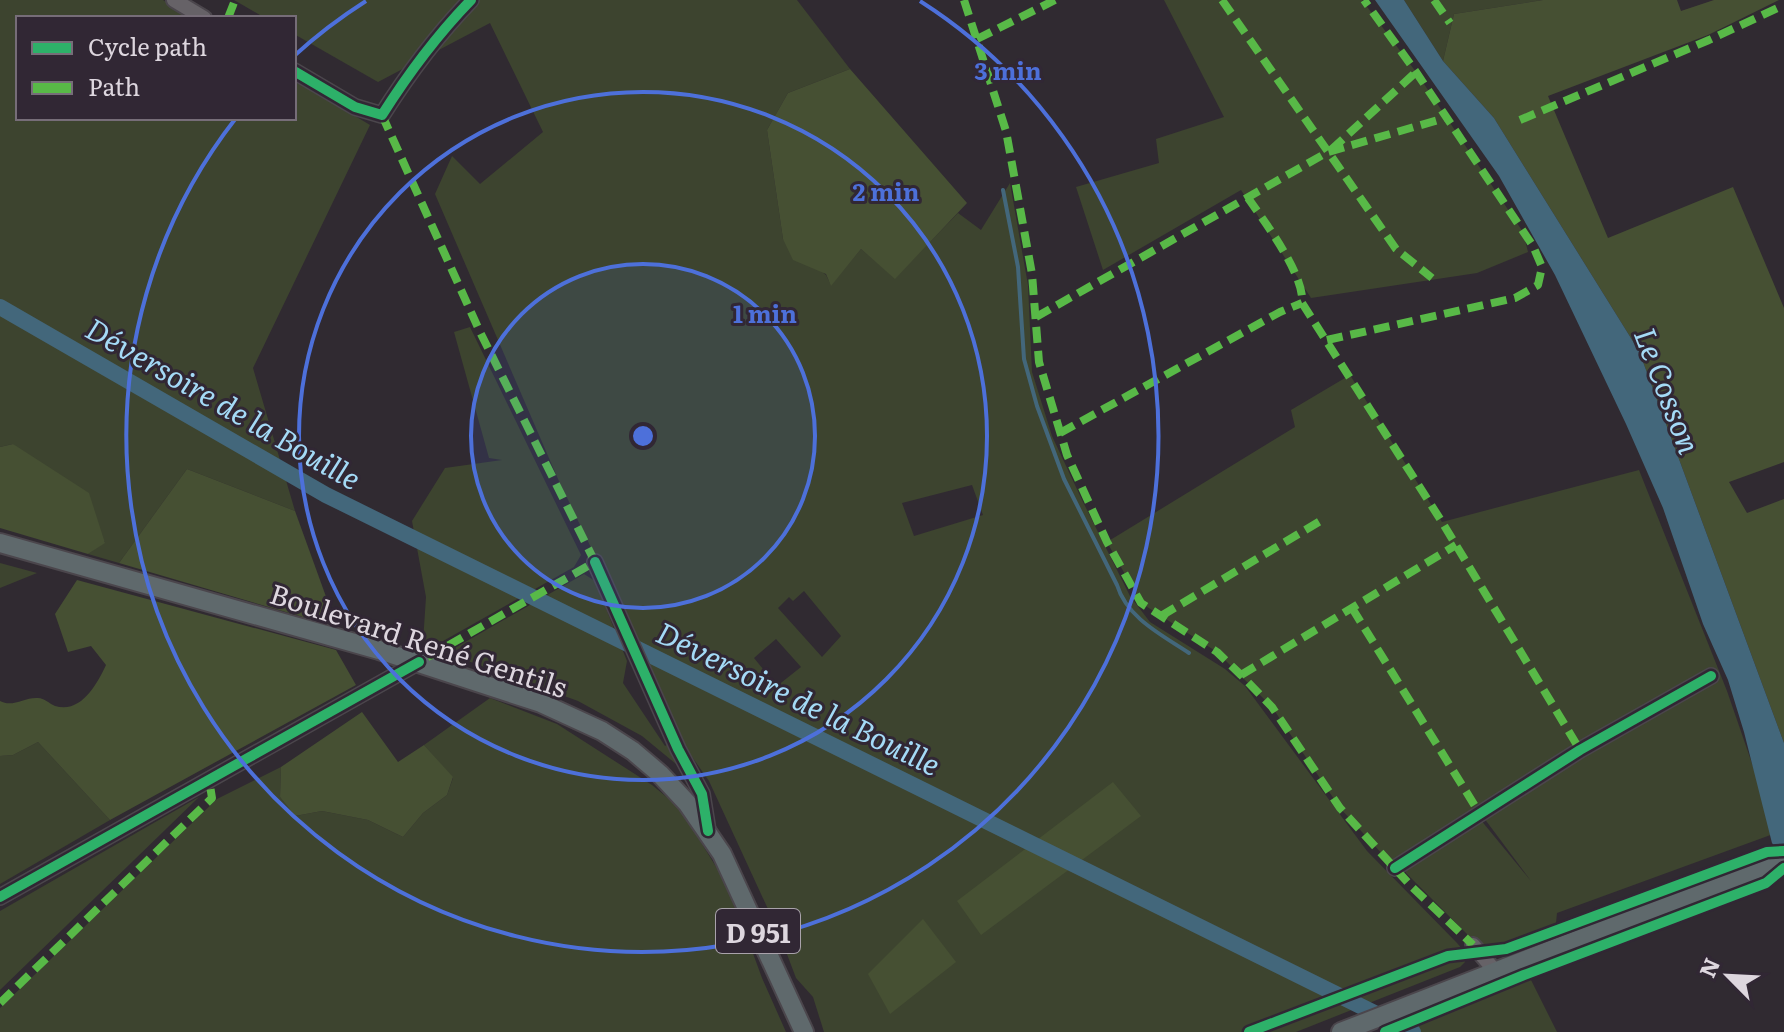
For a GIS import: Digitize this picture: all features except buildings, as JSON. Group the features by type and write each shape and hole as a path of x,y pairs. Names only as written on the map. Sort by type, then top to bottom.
{"main road":[{"name":"Boulevard René Gentils","path":"0,543 419,662 541,703 602,731 660,774 708,831 722,854 804,1032"},
{"path":"1341,1032 1783,860"}],"street":[{"path":"174,0 201,16"},
{"path":"296,72 355,107 382,115 450,21 471,0"},
{"path":"595,562 678,749 702,794 708,831"},
{"path":"0,897 419,662"},
{"path":"1395,868 1580,750 1711,676"},
{"path":"1473,945 1496,972"}],"green space":[{"path":"0,0 163,0 191,16 16,16 16,120 296,120 296,80 370,125 253,368 295,511 187,469 119,563 88,554 105,542 13,444 0,447"},
{"path":"234,0 797,0 850,69 788,93 767,130 783,239 826,275 831,285 861,249 895,278 958,213 981,230 1010,183 1028,285 1032,372 1052,436 1130,596 1150,622 1225,669 1245,686 1367,851 1465,952 1465,962 1460,967 1296,1032 824,1032 813,997 796,978 782,941 786,939 784,931 779,933 709,781 690,754 673,758 676,764 642,736 578,701 446,653 584,574 595,581 627,661 623,683 665,746 682,737 558,479 435,194 452,156 480,184 543,132 490,23 378,82 296,35 296,16 262,16","holes":["972,485 983,515 914,536 902,503","804,591 841,636 822,657 778,608 789,597 793,601","776,639 801,667 777,686 754,658"]},
{"path":"1164,0 1362,0 1416,72 1523,232 1528,252 1477,273 1311,298 1241,190 1103,270 1076,187 1159,163 1156,139 1224,117"},
{"path":"1404,0 1543,0 1454,14 1443,61"},
{"path":"1543,0 1677,0 1681,11 1714,0 1779,0 1708,35 1548,96 1608,238 1733,187 1784,308 1784,462 1729,482 1747,513 1784,499 1784,743 1639,351 1494,118 1443,61 1454,14"},
{"path":"850,69 967,203 895,279 861,249 831,286 826,274 793,260 783,239 767,130 788,93"},
{"path":"470,327 581,555 574,567 436,645 423,642 426,597 412,521 445,468 502,460 489,458 454,332"},
{"path":"1350,375 1442,522 1639,470 1727,691 1776,833 1557,913 1555,933 1527,944 1499,951 1480,947 1406,873 1406,866 1480,819 1531,881 1481,814 1395,868 1340,808 1272,707 1217,652 1141,603 1107,542 1295,427 1291,410"},
{"path":"13,444 89,493 105,543 88,554 0,528 0,447"},
{"path":"187,469 295,511 337,627 119,563"},
{"path":"0,563 37,573 0,588"},
{"path":"77,580 336,650 356,685 110,820 38,742 13,755 0,756 0,701 9,703 38,698 55,706 73,706 87,696 106,665 91,646 68,652 55,614"},
{"path":"490,698 557,724 652,785 680,808 729,888 762,978 786,1032 0,1032 0,1008 217,799 281,767 280,797 295,816 322,811 368,820 403,837 423,813 447,795 453,778 424,745"},
{"path":"362,712 398,762 424,745 453,777 447,795 423,813 403,837 368,820 322,811 295,816 280,797 281,767"},
{"path":"38,742 110,820 0,884 0,756 13,755"},
{"path":"1113,782 1141,816 981,935 957,901"},
{"path":"199,797 0,990 0,911"},
{"path":"923,919 956,962 890,1014 868,974"},
{"path":"1528,974 1557,1032 1385,1032"}],"water":[{"path":"1375,0 1404,0 1443,61 1494,118 1639,351 1784,743 1784,848 1778,851 1772,843 1728,680 1703,624 1663,508 1626,424 1555,275 1499,176"}],"waterway":[{"path":"1003,190 1018,267 1024,359 1037,406 1064,479 1129,607 1147,625 1189,653"},
{"name":"Déversoire de la Bouille","path":"0,307 326,495 1413,1032"}],"marked path":[{"path":"229,16 235,0"},
{"path":"964,0 1006,131 1032,274 1039,362 1067,455 1107,542 1141,603 1217,652 1241,675 1272,707 1340,808 1411,886 1473,945"},
{"path":"977,39 1055,0"},
{"path":"1222,0 1396,249 1432,278"},
{"path":"1327,340 1515,298 1538,285 1542,267 1533,246 1364,0"},
{"path":"1434,0 1450,23"},
{"path":"1520,120 1784,5"},
{"path":"1331,150 1416,72"},
{"path":"382,115 480,332 595,562 419,662"},
{"path":"1036,317 1328,152 1445,118"},
{"path":"1248,198 1290,264 1297,278 1302,303 1442,522 1580,750"},
{"path":"1060,433 1280,312 1302,303"},
{"path":"1161,616 1322,520"},
{"path":"1241,675 1456,545"},
{"path":"1352,608 1480,814"},
{"path":"0,1003 212,798 209,779"}],"cycle path":[{"path":"296,72 355,107 382,115 424,55 471,0"},
{"path":"595,562 678,749 702,794 708,831"},
{"path":"0,897 419,662"},
{"path":"1395,868 1580,750 1711,676"},
{"path":"1249,1032 1448,956 1506,949 1767,852 1784,851"},
{"path":"1385,1032 1524,975 1766,883 1784,868"}],"water label":[{"name":"Le Cosson","path":"1669,390"}]}
